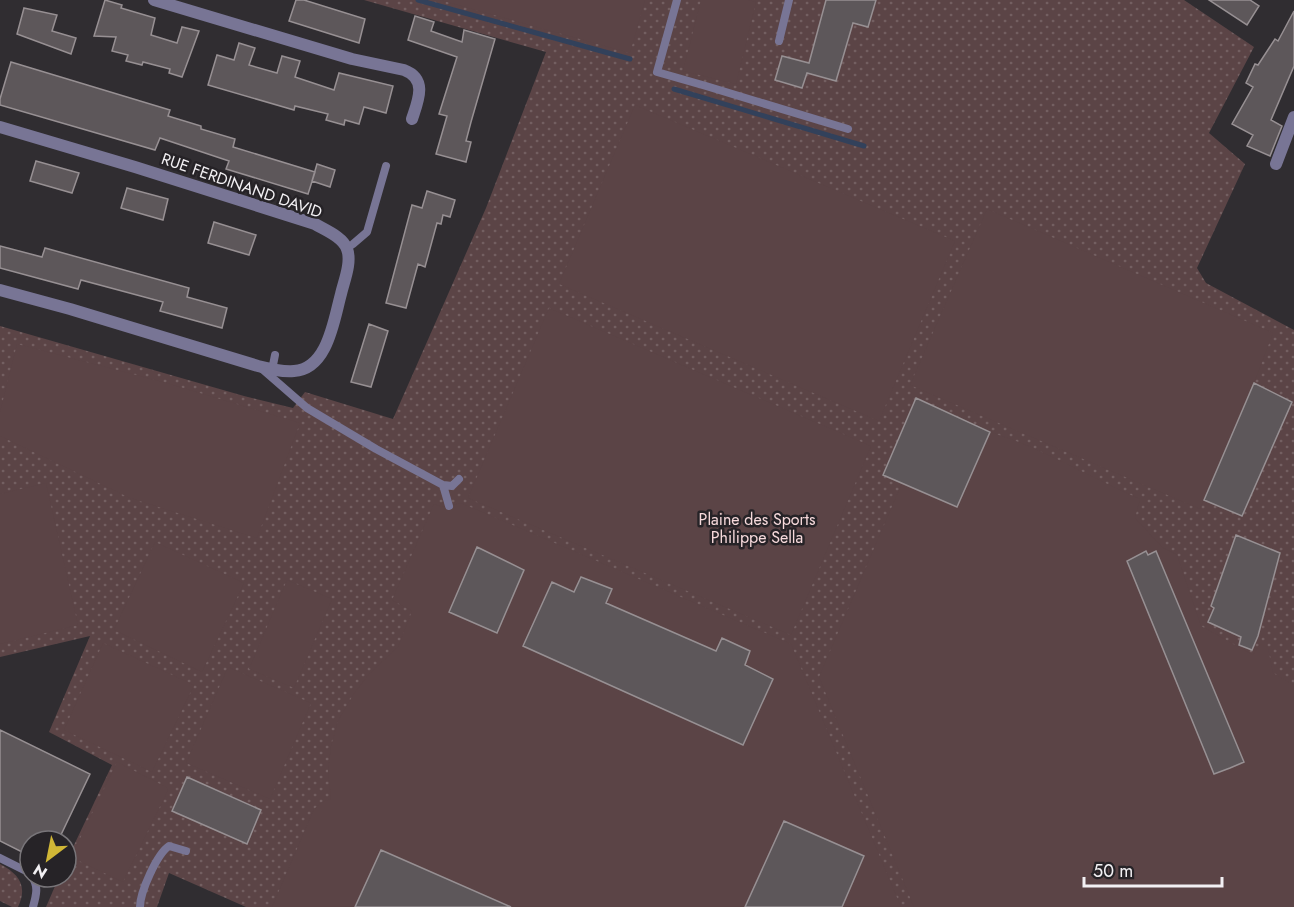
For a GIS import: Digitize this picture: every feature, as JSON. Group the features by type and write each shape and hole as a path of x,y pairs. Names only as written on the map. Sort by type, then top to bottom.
{"street":[{"path":"154,0 352,59 412,73 419,84 420,95 412,119"},
{"path":"1276,164 1294,117"},
{"name":"RUE FERDINAND DAVID","path":"0,127 315,224 337,237 347,248"},
{"path":"0,290 272,370 294,371 314,363 325,348 334,321 348,261 347,248"}],"lane":[{"path":"677,0 657,72 848,129"},
{"path":"779,41 789,0"},
{"path":"347,248 367,232 386,166"},
{"path":"272,370 275,354"},
{"path":"258,366 307,408 376,449 442,485 452,486 459,479"},
{"path":"442,485 449,506"},
{"path":"140,907 146,882 163,851 169,846 186,851"},
{"path":"0,858 18,867"},
{"path":"33,907 37,889"}],"green space":[{"name":"Plaine des Sports Philippe Sella","path":"364,0 1184,0 1254,47 1209,133 1245,164 1197,268 1206,283 1294,330 1294,907 246,907 169,873 157,907 46,907 54,889 78,889 78,837 112,765 49,732 90,636 0,657 0,326 293,408 305,392 393,419 486,208 546,52"},
{"path":"440,0 645,0 630,53"},
{"path":"701,0 756,2 736,84 683,71"},
{"path":"635,105 955,241 879,421 559,284"},
{"path":"987,209 1273,333 1200,509 910,385"},
{"path":"549,308 871,446 791,635 468,498"},
{"path":"17,344 163,382 300,423 257,538 130,498 0,436 0,412"},
{"path":"990,432 1029,446 1140,499 1135,518 1162,547 1177,555 1201,626 1253,655 1260,644 1268,648 1273,673 1294,685 1294,907 914,907 819,677 902,483 957,507"},
{"path":"46,483 78,625 0,644 0,494"},
{"path":"461,503 791,644 901,907 272,907 314,809 322,802 331,799 328,771 331,746 338,721 369,674 398,647 412,611 392,600 434,504 442,507"},
{"path":"155,542 244,583 202,672 114,630"},
{"path":"287,580 332,599 294,688 249,669"},
{"path":"103,643 194,685 152,772 64,730"},
{"path":"228,667 311,703 270,799 186,763"},
{"path":"117,762 168,790 123,882 78,860 78,843"},
{"path":"0,864 17,876 18,889 22,889 22,893 18,907 12,907 0,901"}],"building":[{"path":"105,0 122,5 121,8 155,18 151,35 177,43 182,27 199,31 182,77 169,73 170,69 143,62 142,65 126,61 128,55 112,51 116,37 94,36"},
{"path":"296,0 304,0 365,19 359,43 289,21"},
{"path":"826,0 876,0 868,27 853,23 836,81 807,73 802,88 775,80 782,56 809,63"},
{"path":"1209,0 1250,0 1259,6 1247,25"},
{"path":"24,8 57,15 52,31 76,38 71,54 17,34"},
{"path":"1294,11 1294,66 1271,120 1282,126 1270,156 1247,146 1253,135 1232,124 1253,87 1246,83 1255,64 1258,65 1275,39 1278,41"},
{"path":"415,16 434,22 431,31 462,42 464,30 495,39 466,141 471,142 466,162 436,154 447,116 439,114 457,57 408,40"},
{"path":"239,43 255,48 249,65 277,73 282,56 300,61 295,77 334,90 339,73 393,86 386,113 364,107 359,124 345,120 344,125 326,120 328,114 295,106 294,110 208,85 217,55 234,60"},
{"path":"11,62 170,110 168,116 235,139 233,147 315,172 308,194 226,169 229,161 160,138 155,150 0,105"},
{"path":"36,161 79,173 72,193 30,181"},
{"path":"317,164 335,170 330,187 312,181"},
{"path":"127,188 168,199 163,220 121,208"},
{"path":"427,191 455,200 450,217 443,215 441,224 437,223 425,267 418,264 406,308 386,303 412,205 422,208"},
{"path":"214,222 256,235 249,255 208,243"},
{"path":"0,246 42,257 45,248 189,288 187,297 227,308 222,328 160,311 163,302 81,280 78,289 0,268"},
{"path":"369,324 388,331 371,387 351,382"},
{"path":"1254,383 1292,402 1242,516 1204,500"},
{"path":"916,398 990,432 957,507 883,475"},
{"path":"1236,535 1280,553 1258,636 1252,650 1239,645 1241,637 1208,622 1214,608 1211,606"},
{"path":"477,547 524,570 497,633 449,612"},
{"path":"1146,551 1148,555 1156,551 1244,762 1214,774 1127,561"},
{"path":"581,577 612,589 606,603 716,651 722,638 750,651 745,665 773,679 743,745 523,646 552,582 574,592"},
{"path":"0,730 90,774 64,829 18,829 18,850 0,841"},
{"path":"187,777 261,810 247,844 172,811"},
{"path":"784,821 864,856 842,907 745,907"},
{"path":"381,850 511,907 355,907"}],"waterway":[{"path":"418,0 630,59"},
{"path":"674,89 864,146"}]}
